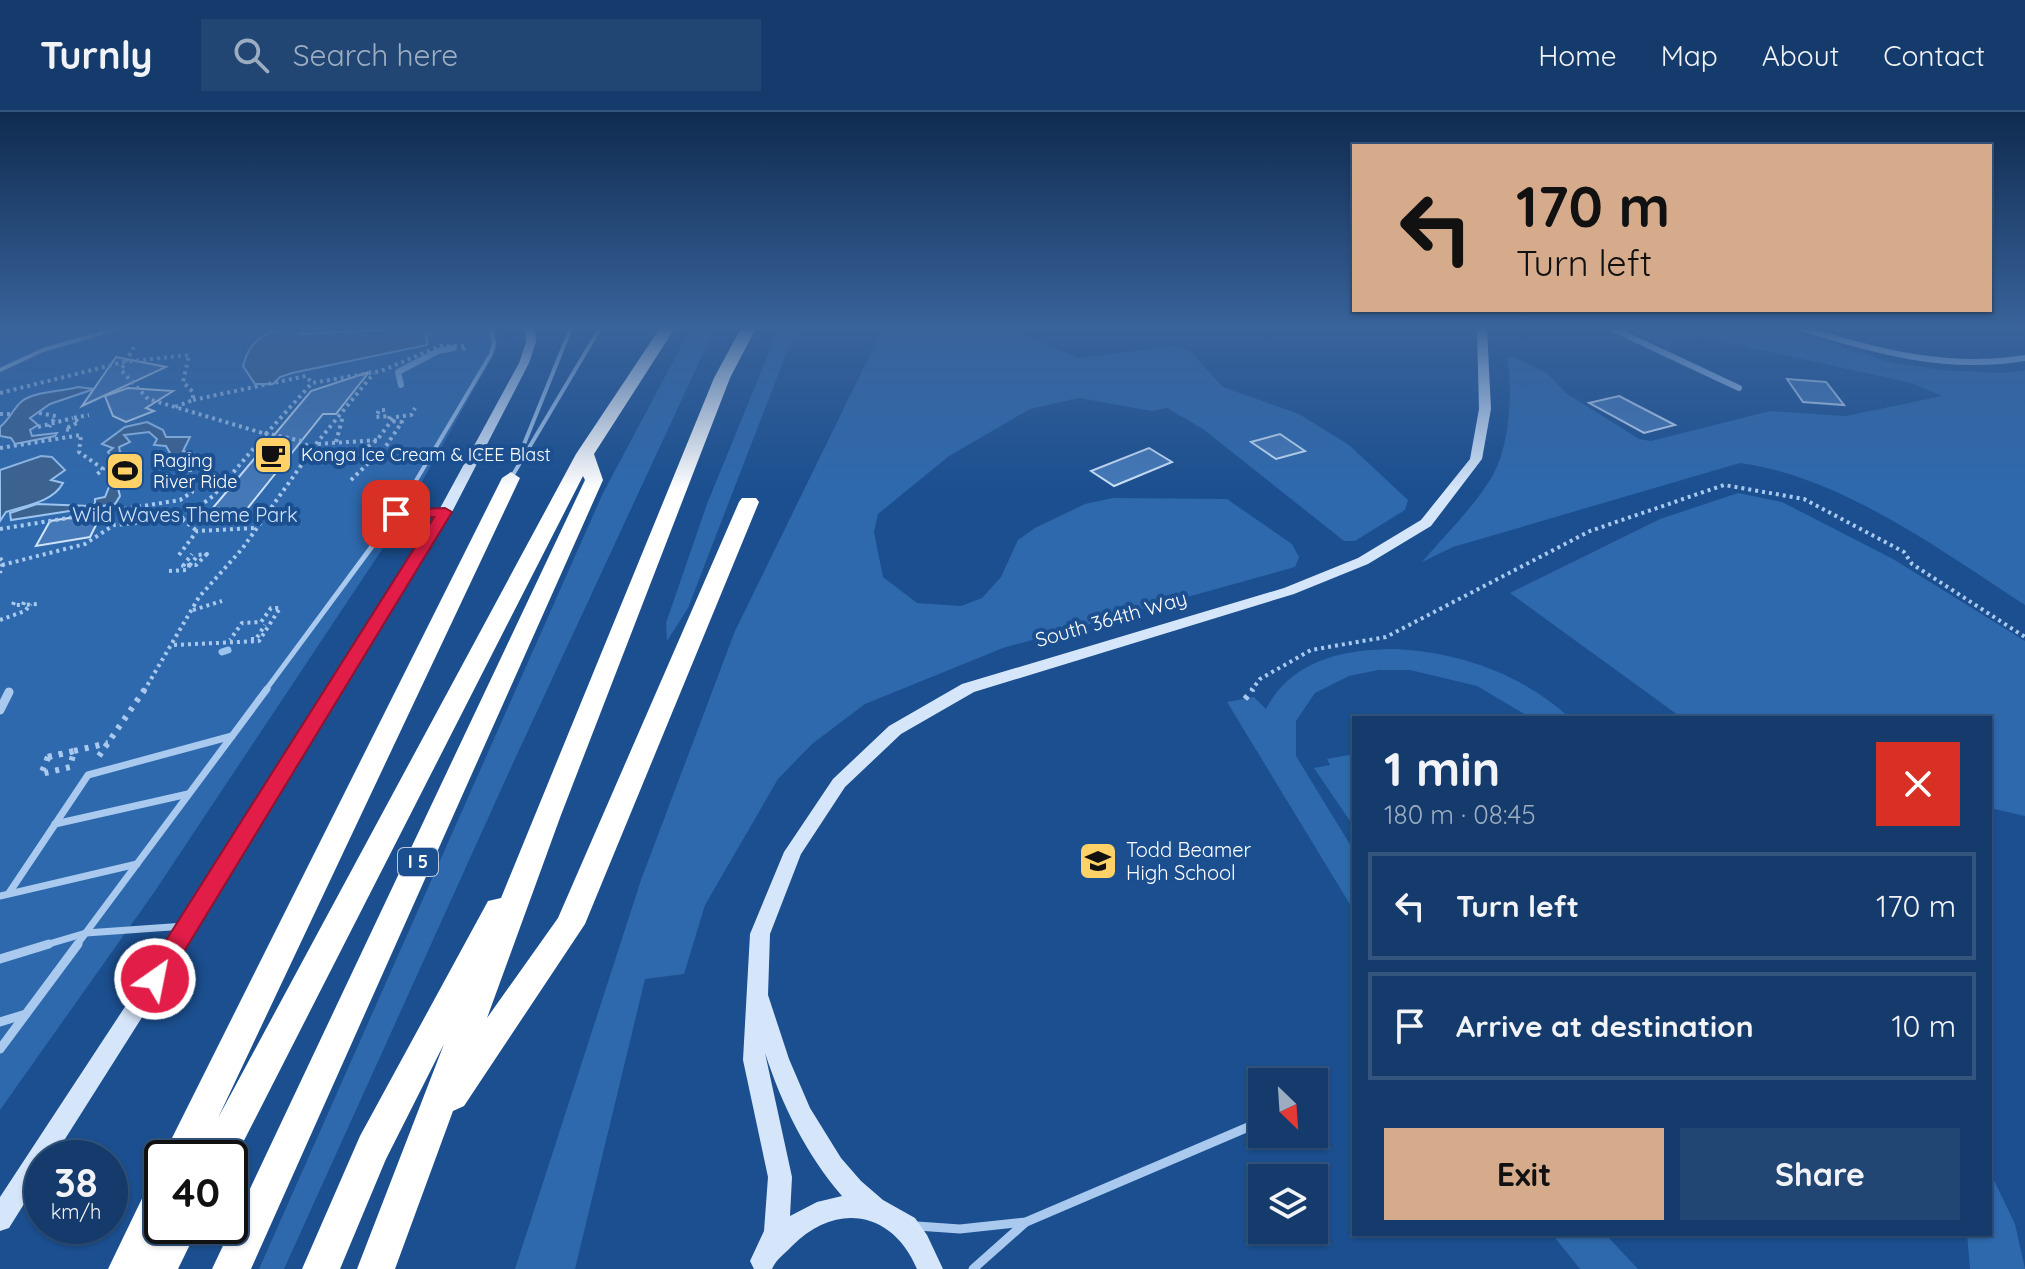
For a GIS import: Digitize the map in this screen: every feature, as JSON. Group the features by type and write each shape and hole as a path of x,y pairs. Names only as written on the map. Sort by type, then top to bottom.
{"highway":[{"name":"I 5","path":"225,1140 585,454 632,382"},
{"path":"376,1269 547,815 720,382"},
{"name":"I 5","path":"231,1269 594,480 585,454"},
{"path":"190,1140 511,478"},
{"path":"430,1127 570,924 749,502"},
{"path":"321,1269 373,1148 547,815"},
{"path":"127,1269 144,1234"},
{"path":"158,1269 171,1244"}],"street":[{"path":"0,1219 189,926 445,512 514,382"},
{"name":"South 364th Way","path":"762,1265 776,1232 780,1177 754,1060 760,934 793,852 839,783 895,730 981,683 1330,576 1402,540 1426,523 1476,459 1485,409 1484,382"},
{"path":"1726,382 1739,388"},
{"path":"0,710 9,692"},
{"name":"South 364th Way","path":"756,988 776,1054 807,1127 838,1177 875,1209"},
{"path":"762,1265 785,1233 813,1214 844,1206 875,1209 901,1222 919,1243 930,1269"}],"lane":[{"path":"0,1049 396,514 474,382"},
{"path":"511,478 549,382"},
{"path":"511,478 568,382"},
{"path":"396,514 445,512"},
{"path":"5,894 88,775 232,736"},
{"path":"55,824 189,794"},
{"path":"5,894 137,864"},
{"path":"0,959 86,933 189,926"},
{"path":"0,1022 26,1014"},
{"path":"973,1269 1026,1222 1248,1127"},
{"path":"901,1222 930,1229 1026,1222"}],"path":[{"path":"0,393 44,382"},
{"path":"130,382 148,399 266,434 313,445 377,440"},
{"path":"183,382 193,392 193,400"},
{"path":"175,407 247,386 270,386 284,382"},
{"path":"2,565 85,544 114,525 182,519 213,496 312,383 318,382"},
{"path":"98,758 173,645 192,610 257,528 313,445 343,415 368,382"},
{"path":"389,421 396,416 411,415 415,408"},
{"path":"385,410 379,410 376,417 390,416 389,421"},
{"path":"49,427 57,415 64,412"},
{"path":"39,413 73,418 79,422 65,429 69,430"},
{"path":"0,414 14,414"},
{"path":"38,427 49,427 89,415"},
{"path":"336,442 343,415"},
{"path":"367,461 360,461 363,457 352,458 377,440 395,416"},
{"path":"351,480 367,461 395,438 402,422 389,421"},
{"path":"0,448 81,435 79,452 103,469 95,476"},
{"path":"0,529 180,500 192,492 189,457"},
{"path":"1245,699 1260,679 1311,650 1386,637 1590,531 1724,485 1804,499 1904,552 1912,564 2025,637"},
{"path":"182,519 197,531 257,528"},
{"path":"176,562 169,571 186,570 198,555 207,554 196,565 183,566 192,554 179,555 197,531"},
{"path":"0,558 0,573"},
{"path":"192,610 222,601"},
{"path":"14,602 13,605 24,606"},
{"path":"0,620 33,603"},
{"path":"173,645 259,641 280,608 271,608 261,622 242,623 230,640 256,639 265,625 255,629"},
{"path":"51,761 47,761 48,757 74,751 70,767 41,774 45,758 60,755 74,751 109,743"}],"green space":[{"name":"Wild Waves Theme Park","path":"0,382 478,382 391,536 155,891 0,1110"},
{"path":"662,382 690,382 284,1269 259,1269 603,493"},
{"path":"757,382 775,382 688,608 667,641 666,623 707,504"},
{"path":"857,382 1218,382 1223,387 1299,414 1349,445 1408,500 1405,510 1355,541 1344,541 1203,429 1167,408 1151,411 1079,398 1030,409 949,456 878,514 874,532 883,577 917,603 961,606 982,598 1001,577 1018,540 1035,528 1085,504 1113,498 1227,499 1292,544 1299,557 1295,567 1003,648 865,704 812,744 778,779 705,905 684,974 645,979 575,1269 515,1269 641,880 735,631"},
{"path":"1509,382 1556,382 1566,393 1639,439 1651,441 1770,411 1846,416 1942,396 1906,382 2025,382 2025,605 1925,540 1852,499 1778,471 1740,463 1453,547 1422,562 1478,498 1493,475 1509,418"},
{"path":"1738,493 1782,502 1893,559 2025,641 2025,816 1992,808 1992,716 1679,716 1510,593 1660,519"},
{"path":"1378,650 1421,651 1490,668 1532,689 1567,716 1528,716 1477,686 1410,670 1378,670 1349,676 1315,693 1296,721 1296,756 1352,848 1352,908 1227,702 1254,697 1266,709 1277,692 1305,668 1340,655"},
{"path":"1352,754 1352,824 1314,768 1330,765 1327,759"},
{"path":"1992,1176 2015,1224 2025,1269 1970,1269 1967,1236 1992,1236"},
{"path":"1554,1236 1607,1236 1638,1269 1580,1269"}],"shaded area":[{"path":"78,387 94,389 50,404 30,418 38,425 30,430 32,436 57,433 55,436 15,444 11,438 0,436 0,427 26,398"},
{"name":"Raging River Ride","path":"147,422 163,430 166,437 190,437 183,451 195,454 189,457 171,455 166,446 154,445 157,439 149,432 124,435 130,442 119,447 120,452 131,458 121,463 136,470 117,484 120,496 115,504 11,520 10,513 37,504 90,506 95,504 95,499 105,497 115,472 113,464 109,464 113,459 108,452 113,448 102,444 125,427"},
{"path":"41,456 52,457 65,470 51,480 63,483 53,495 6,512 0,521 0,470"}],"building":[{"path":"99,382 134,382 82,406"},
{"path":"338,382 361,382 336,414 323,414 239,519 202,521 311,391"},
{"path":"1789,382 1826,382 1844,405 1803,402"},
{"path":"128,388 173,391 146,408 154,411 126,422 113,416 105,396"},
{"path":"1619,396 1675,425 1644,433 1589,403"},
{"path":"1280,434 1305,451 1276,459 1251,442"},
{"path":"1149,448 1172,462 1114,486 1091,471"},
{"path":"102,513 90,537 36,546 50,521"}],"waterway":[{"path":"222,652 228,650"}],"place":[{"name":"Konga Ice Cream & ICEE Blast","path":"273,455"},
{"name":"Raging River Ride","path":"125,471"},
{"name":"Todd Beamer High School","path":"1098,861"}],"route":[{"path":"155,979 445,512 396,514"}]}
